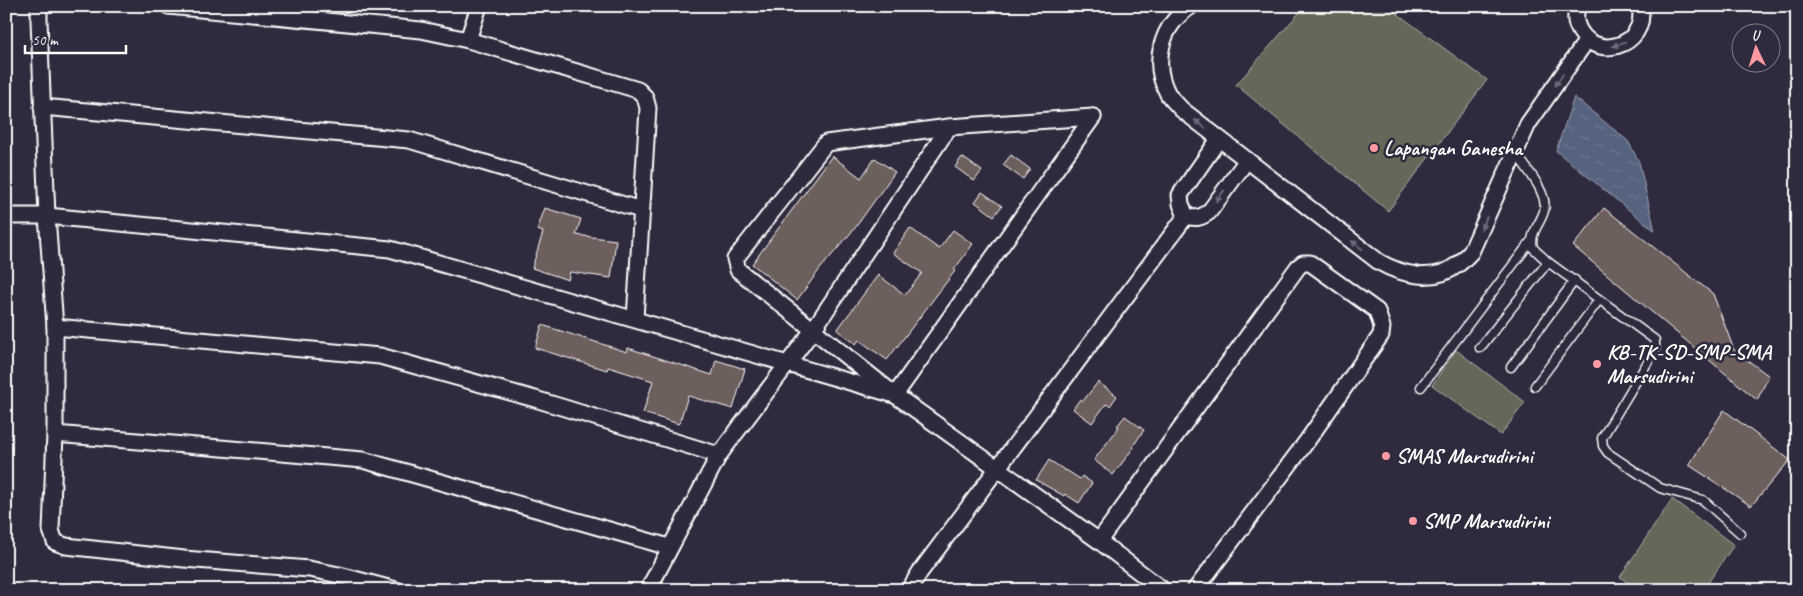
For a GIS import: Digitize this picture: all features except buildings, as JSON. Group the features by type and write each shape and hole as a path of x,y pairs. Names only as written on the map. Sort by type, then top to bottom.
{"street":[{"path":"42,6 39,10 42,107 55,327 56,434 51,530 55,542 66,546 184,560 309,569 396,590"},
{"path":"168,6 421,30 468,40 638,90 644,97 648,108 635,319"},
{"path":"468,40 479,6"},
{"path":"1191,6 1178,16 1170,26 1163,41 1160,60 1162,81 1169,96 1220,139 1379,262 1394,270 1412,276 1444,272 1457,266 1472,252 1528,124 1587,40"},
{"path":"1576,6 1577,25 1587,40 1604,47 1622,45 1636,34 1642,16 1640,6"},
{"path":"42,107 409,140 641,210"},
{"path":"895,395 1093,117 949,128 826,143 735,259 738,270 895,395 1099,541 1163,590"},
{"path":"648,590 719,455 813,330 949,128"},
{"path":"1186,216 1181,204 1180,195 1220,139"},
{"path":"1186,216 1202,217 1209,212 1247,160"},
{"path":"6,216 47,216 390,250 895,395"},
{"path":"909,590 920,572 1186,216"},
{"path":"1099,541 1298,267 1303,263 1310,263 1377,311 1382,327 1381,335 1308,441 1195,590"},
{"path":"55,327 380,356 526,397 719,455"},
{"path":"56,434 363,460 669,547"}],"lane":[{"path":"1515,152 1541,189 1544,210 1532,235 1533,248 1548,262 1655,340 1655,350 1602,438 1603,446 1608,453 1660,488 1703,500 1740,533"},
{"path":"1421,387 1531,241"},
{"path":"1480,348 1548,262"},
{"path":"1511,367 1575,280"},
{"path":"1535,386 1599,300"}],"green space":[{"name":"Lapangan Ganesha","path":"1305,6 1387,6 1487,80 1388,211 1236,85"},
{"path":"1456,350 1525,402 1501,435 1432,385"},
{"path":"1672,499 1734,545 1703,590 1638,590 1620,577"}],"water":[{"path":"1574,97 1628,141 1639,162 1655,231 1556,151"}],"place":[{"name":"Lapangan Ganesha","path":"1374,148"},
{"name":"KB-TK-SD-SMP-SMA Marsudirini","path":"1597,364"},
{"name":"SMAS Marsudirini","path":"1386,456"},
{"name":"SMP Marsudirini","path":"1413,521"}]}
